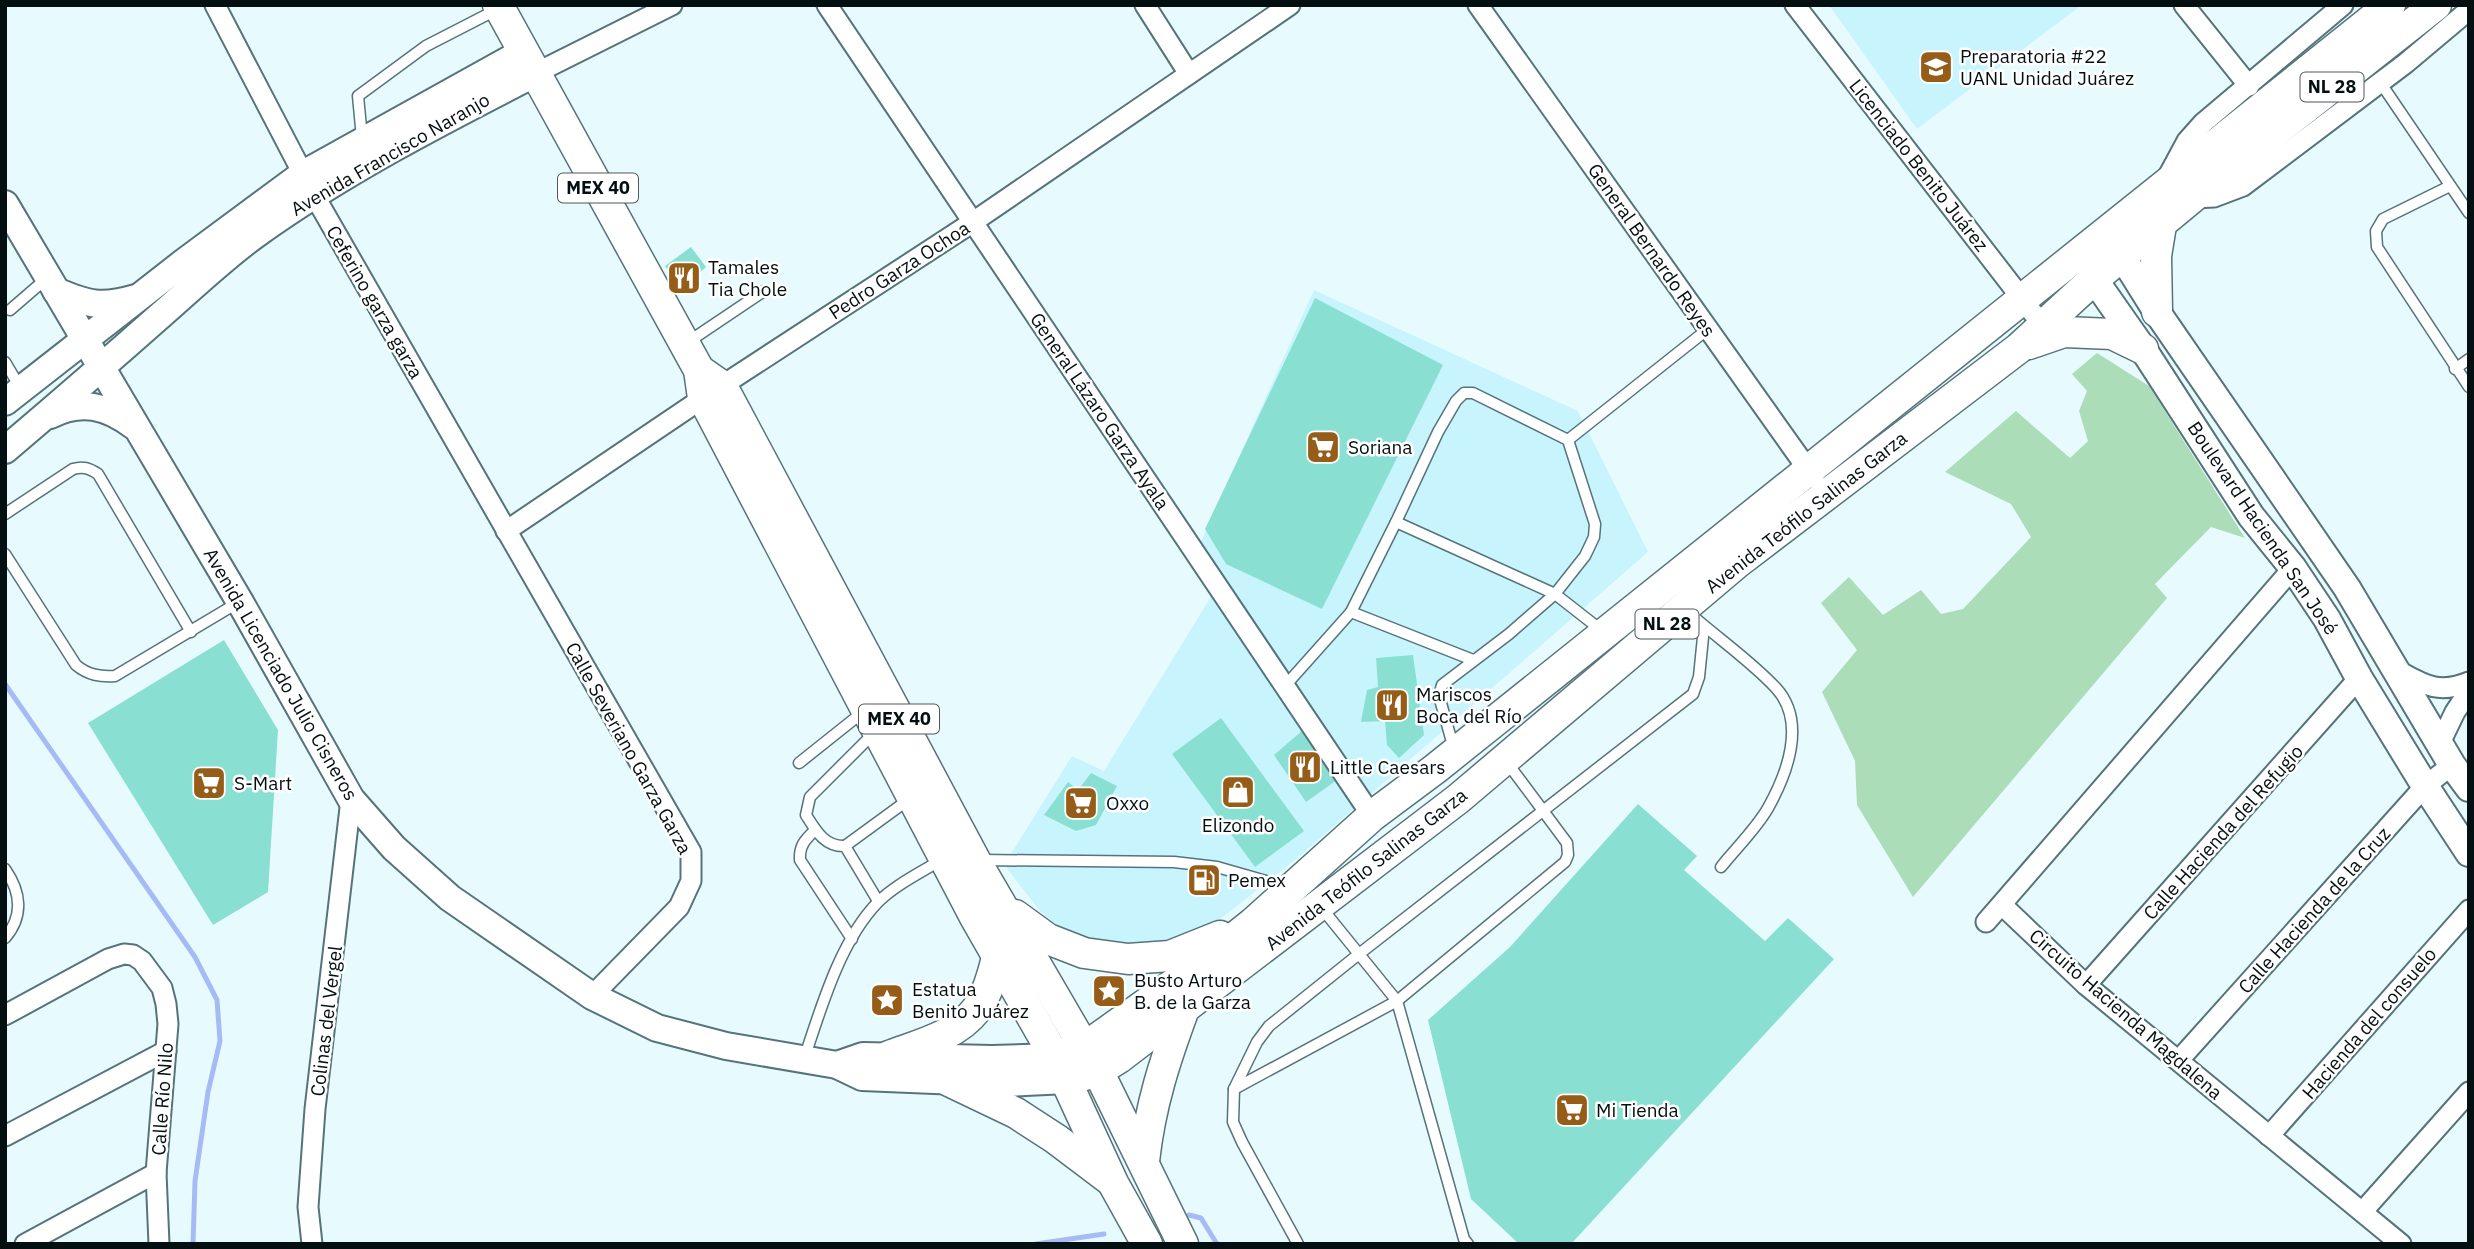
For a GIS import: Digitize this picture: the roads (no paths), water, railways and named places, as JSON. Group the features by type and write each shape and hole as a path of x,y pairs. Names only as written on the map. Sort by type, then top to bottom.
{"main road":[{"name":"Avenida Teófilo Salinas Garza","path":"1091,1059 1253,923 1372,816 1605,633 1817,483 2019,348 2094,279 2193,198 2220,158 2390,5"},
{"name":"Avenida Teófilo Salinas Garza","path":"1061,1069 1091,1059 1184,1009 1694,618 1737,563 1817,483 2023,299 2164,184 2220,158 2436,5"},
{"name":"MEX 40","path":"499,7 708,385 960,859 975,916 1061,1069 1113,1183 1147,1244"},
{"name":"Avenida Francisco Naranjo","path":"5,450 308,185 362,142 530,63"},
{"name":"Avenida Francisco Naranjo","path":"13,395 208,244 308,185 410,139 530,63"},
{"name":"Avenida Licenciado Julio Cisneros","path":"5,204 240,602 351,799 394,848 450,898 592,996 657,1028 726,1046 837,1065 862,1077 1007,1083 1061,1069"},
{"path":"2157,312 2156,256 2161,225"},
{"name":"Boulevard Hacienda San José","path":"2122,256 2157,312 2347,588 2393,668 2469,788"},
{"name":"Boulevard Hacienda San José","path":"2094,279 2143,349 2251,516 2293,568 2327,619 2359,678 2469,853"},
{"path":"52,284 92,304 114,304 141,297"},
{"path":"2019,348 2064,332 2112,334 2143,349"},
{"name":"MEX 40","path":"708,385 911,797 960,859 1002,906 1091,1059 1183,1244"},
{"path":"40,421 63,409 90,406 116,412 138,428"},
{"path":"2251,516 2262,502 2281,492"},
{"path":"2271,542 2290,537 2303,522"},
{"path":"1445,761 1458,799"},
{"path":"1002,906 1048,939 1084,953 1128,959 1170,956 1253,923"},
{"path":"889,1056 940,1036 958,1026 975,1011 988,989 998,954"},
{"path":"1144,1161 1152,1107 1163,1066 1184,1009"},
{"name":"Avenida Licenciado Julio Cisneros","path":"837,1065 863,1056 889,1056 992,1059 1061,1069"},
{"path":"949,1081 1016,1113 1056,1139 1113,1183"}],"street":[{"name":"Avenida Francisco Naranjo","path":"530,63 672,5"},
{"name":"General Lázaro Garza Ayala","path":"827,5 1372,816"},
{"path":"1145,5 1189,74"},
{"name":"Pedro Garza Ochoa","path":"506,531 708,385 973,222 1290,5"},
{"name":"General Bernardo Reyes","path":"1478,5 1817,483"},
{"name":"Licenciado Benito Juárez","path":"1795,5 2043,326"},
{"path":"2184,5 2249,86"},
{"path":"2164,184 2187,141 2216,111 2343,5"},
{"name":"Ceferino garza garza","path":"217,6 308,185 522,558"},
{"path":"2193,198 2214,197 2243,186 2380,82 2469,10"},
{"name":"Calle Severiano Garza Garza","path":"522,558 691,852 691,881 679,907 592,996"},
{"path":"1986,922 2293,568"},
{"path":"2393,668 2434,688 2452,689 2469,682"},
{"name":"Calle Hacienda del Refugio","path":"2086,985 2359,678"},
{"path":"2446,754 2455,712 2469,691"},
{"name":"Calle Hacienda de la Cruz","path":"2179,1060 2425,786 2446,754"},
{"name":"Colinas del Vergel","path":"312,1244 309,1208 315,1109 351,799"},
{"name":"Circuito Hacienda Magdalena","path":"2002,905 2086,985 2401,1244"},
{"name":"Hacienda del consuelo","path":"2269,1136 2469,910"},
{"name":"Calle Río Nilo","path":"5,1015 116,956 133,956 142,961 162,988 168,1024 156,1173 159,1244"},
{"path":"5,1136 166,1051"},
{"path":"2363,1211 2469,1092"},
{"path":"25,1244 156,1173"}],"lane":[{"path":"362,142 358,96 426,46 499,7"},
{"path":"2380,82 2469,213"},
{"path":"2451,186 2384,219 2376,231 2378,247 2469,387"},
{"path":"10,310 52,284"},
{"path":"684,344 764,291"},
{"path":"1568,440 1708,329"},
{"path":"2455,369 2469,359"},
{"path":"5,362 13,395"},
{"path":"1285,686 1351,612 1438,432 1456,401 1464,393 1473,393 1568,440 1595,530 1585,556 1555,594 1509,634 1442,685 1439,696 1445,761"},
{"path":"5,514 73,468 92,470 98,474 191,632"},
{"path":"1396,522 1555,594 1605,633"},
{"path":"5,554 76,665 101,677 115,676 240,602"},
{"path":"1351,612 1473,660"},
{"path":"1298,1244 1233,1122 1234,1089 1256,1042 1269,1026 1359,954 1693,694 1699,677 1694,618"},
{"path":"1694,618 1778,690 1788,707 1793,736 1788,765 1767,810 1721,867"},
{"path":"799,763 872,720"},
{"path":"872,720 810,797 806,815 815,830 828,843 845,846 911,797"},
{"path":"1234,1089 1397,1001 1564,862 1568,855 1567,843 1506,760"},
{"path":"815,830 803,842 799,850 800,860 852,939"},
{"path":"845,846 878,901"},
{"path":"804,1059 820,1011 852,939 878,901 960,859 1174,862 1217,867 1293,888"},
{"path":"5,869 14,882 19,901 16,920 5,938"},
{"path":"1320,906 1397,1001 1463,1242"}],"waterway":[{"path":"5,684 195,957 217,1000 220,1041 208,1092 195,1181 193,1244"},
{"path":"1189,1215 1201,1218 1217,1244"},
{"path":"1036,1244 1104,1234"}],"place":[{"name":"Preparatoria #22 UANL Unidad Juárez","path":"1936,67"},
{"name":"Tamales Tia Chole","path":"684,278"},
{"name":"Soriana","path":"1323,447"},
{"name":"Mariscos Boca del Río","path":"1392,705"},
{"name":"Little Caesars","path":"1305,767"},
{"name":"S-Mart","path":"209,783"},
{"name":"Elizondo","path":"1238,792"},
{"name":"Oxxo","path":"1081,803"},
{"name":"Pemex","path":"1204,880"},
{"name":"Busto Arturo B. de la Garza","path":"1109,991"},
{"name":"Estatua Benito Juárez","path":"887,1000"},
{"name":"Mi Tienda","path":"1572,1110"}]}
